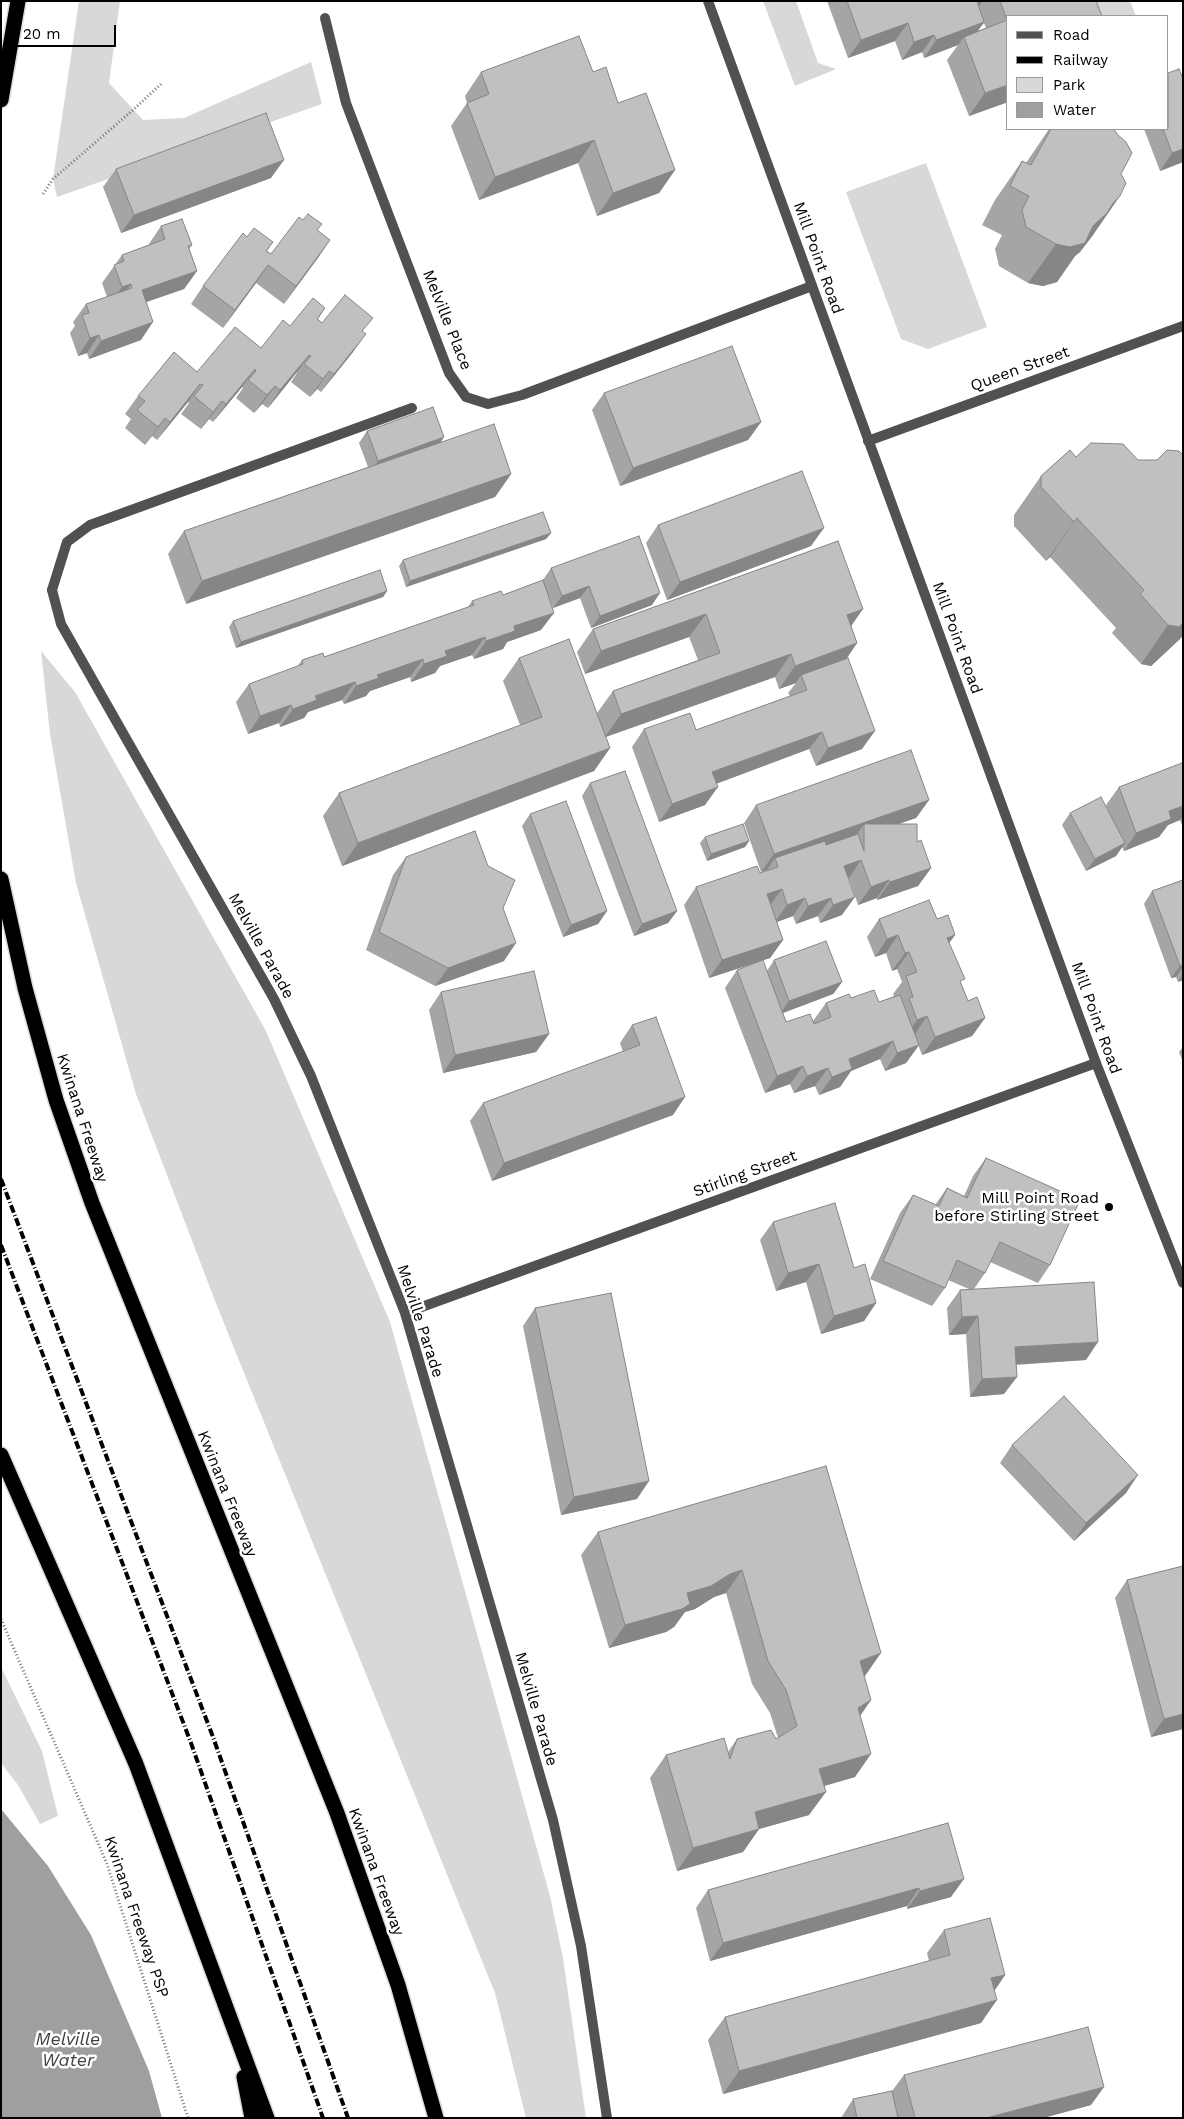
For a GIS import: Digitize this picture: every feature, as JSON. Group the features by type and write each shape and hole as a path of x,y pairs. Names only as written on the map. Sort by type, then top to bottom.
{"highway":[{"path":"1,100 18,1"},
{"name":"Kwinana Freeway","path":"1,879 25,988 56,1100 92,1203 337,1813 398,1985 436,2118"},
{"path":"1,1455 136,1764 267,2118"},
{"path":"237,2034 252,2118"}],"street":[{"name":"Mill Point Road","path":"708,1 1096,1063 1183,1283"},
{"name":"Melville Place","path":"325,18 346,103 449,373 466,396 488,404 522,395 812,286"},
{"name":"Queen Street","path":"868,441 1183,326"},
{"name":"Melville Parade","path":"412,408 90,525 67,542 52,590 61,624 274,998 312,1076 405,1313 553,1820 581,1946 607,2118"},
{"name":"Stirling Street","path":"405,1313 1096,1063"}],"path":[{"path":"44,194 53,179 133,110 160,84"},
{"name":"Kwinana Freeway PSP","path":"1,1619 107,1864 188,2118"}],"green space":[{"path":"79,1 120,1 109,83 143,120 184,118 311,62 322,104 57,197 53,179"},
{"path":"763,1 796,1 818,63 836,69 795,86"},
{"path":"1094,1 1130,1 1136,15 1100,15"},
{"path":"926,163 987,327 928,349 901,339 846,192"},
{"path":"41,651 75,692 266,1031 390,1322 550,1896 563,1958 586,2118 526,2118 495,1993 217,1306 136,1094 76,883 50,734"},
{"path":"1,1667 42,1751 58,1816 40,1824 18,1785 1,1763"}],"water":[{"name":"Melville Water","path":"1,1809 48,1866 91,1935 149,2071 162,2118 1,2118"}],"building":[{"path":"847,1 977,1 984,22 936,40 934,35 914,42 908,23 861,40"},
{"path":"1000,1 1096,1 1102,15 1006,15 1006,17"},
{"path":"1006,20 1006,86 985,93 964,37"},
{"path":"579,36 593,72 606,67 618,103 646,93 675,170 613,193 594,140 495,177 467,103 489,94 481,72"},
{"path":"1179,69 1183,79 1183,149 1172,153 1163,130 1169,130 1169,73"},
{"path":"266,113 284,160 134,215 116,169"},
{"path":"1050,130 1115,130 1126,142 1132,153 1121,174 1126,183 1120,196 1107,213 1093,226 1085,243 1070,247 1056,244 1026,227 1022,210 1029,196 1010,186 1022,161 1031,165"},
{"path":"308,214 322,224 317,230 330,240 296,286 268,265 235,310 203,286 243,233 247,237 254,228 273,242 266,251 271,254 299,217 303,220"},
{"path":"182,219 192,245 188,246 197,271 142,290 153,322 101,341 99,335 90,338 82,315 89,313 86,304 132,288 131,284 122,287 114,265 124,261 122,255 165,239 161,226"},
{"path":"345,295 373,318 362,331 366,334 334,374 329,371 323,379 304,364 311,356 309,355 280,390 275,386 267,395 248,380 256,371 255,369 226,404 222,401 213,412 194,396 203,385 200,384 170,422 165,418 158,427 137,410 145,401 138,396 174,352 197,372 235,327 261,348 283,320 290,326 313,298 325,308 317,319 322,323"},
{"path":"732,346 761,422 633,468 604,393"},
{"path":"433,407 444,437 378,461 367,431"},
{"path":"494,424 511,474 202,581 184,531"},
{"path":"1091,443 1123,444 1138,460 1157,460 1167,450 1179,451 1183,455 1183,623 1179,627 1168,625 1140,594 1144,590 1077,518 1074,522 1041,487 1041,476 1070,450 1076,457"},
{"path":"802,471 824,528 680,582 658,525"},
{"path":"543,512 551,533 410,581 403,560"},
{"path":"639,536 660,593 600,616 589,586 562,596 551,568"},
{"path":"838,541 863,609 847,615 857,643 795,666 791,654 621,714 613,691 720,653 706,614 601,651 593,629"},
{"path":"380,570 387,591 241,642 233,621"},
{"path":"543,580 554,613 514,626 515,631 486,641 485,637 445,651 447,656 424,664 423,659 377,675 379,678 356,686 355,682 315,696 317,700 293,709 291,705 260,716 249,684 303,664 302,660 323,653 324,657 474,605 472,601 501,591 503,595"},
{"path":"569,639 610,748 358,843 339,793 542,717 519,658"},
{"path":"848,658 875,731 828,748 822,732 712,772 718,787 672,804 644,729 690,713 696,730 807,690 801,675"},
{"path":"911,750 929,800 774,854 756,805"},
{"path":"1182,763 1183,806 1169,811 1171,819 1136,833 1119,787"},
{"path":"625,771 677,911 642,924 590,783"},
{"path":"1101,797 1125,843 1095,859 1070,813"},
{"path":"566,801 607,911 571,925 530,814"},
{"path":"743,824 749,841 711,854 705,837"},
{"path":"864,824 917,824 917,842 921,840 931,868 871,887 861,860 844,866 855,897 833,905 831,898 808,906 805,898 787,905 782,889 767,894 783,940 722,960 696,887 757,866 760,873 778,867 775,858 825,841 826,845 858,834 864,851"},
{"path":"475,831 488,866 515,880 503,908 516,943 448,968 379,932 406,857"},
{"path":"1183,880 1183,965 1180,966 1152,891"},
{"path":"929,900 937,919 948,915 955,935 947,938 965,979 960,981 968,1001 977,997 985,1018 935,1037 927,1016 917,1020 909,998 913,997 906,976 917,972 909,952 905,953 898,935 887,939 879,919"},
{"path":"826,941 842,982 789,1001 774,960"},
{"path":"763,960 786,1022 810,1014 814,1024 831,1017 826,1003 849,994 851,998 874,990 879,1002 900,995 919,1045 897,1053 893,1041 849,1059 852,1069 832,1077 828,1068 807,1076 803,1066 777,1076 737,970"},
{"path":"534,971 549,1034 455,1055 441,992"},
{"path":"656,1017 685,1097 504,1163 483,1103 640,1045 632,1025"},
{"path":"986,1158 1080,1200 1050,1265 1000,1242 985,1273 957,1260 945,1288 883,1261 913,1195 939,1206 947,1188 967,1198"},
{"path":"835,1203 854,1268 865,1264 876,1303 834,1316 819,1264 788,1273 773,1222"},
{"path":"1094,1282 1098,1342 1015,1347 1017,1377 982,1379 978,1316 962,1317 960,1290"},
{"path":"611,1293 649,1481 574,1497 535,1308"},
{"path":"1064,1396 1138,1475 1086,1523 1012,1445"},
{"path":"826,1466 881,1653 860,1661 871,1700 858,1708 871,1754 819,1769 826,1792 755,1812 759,1829 693,1848 666,1755 724,1738 730,1759 737,1739 771,1730 776,1739 797,1726 786,1690 768,1661 742,1570 730,1574 711,1586 687,1593 690,1604 682,1609 625,1625 598,1532"},
{"path":"1183,1566 1183,1714 1164,1719 1127,1580"},
{"path":"948,1823 964,1879 920,1891 919,1888 723,1943 708,1890"},
{"path":"990,1918 1005,1975 991,1978 997,2000 739,2071 725,2017 950,1955 944,1930"},
{"path":"1088,2027 1104,2087 986,2118 915,2118 904,2075"},
{"path":"892,2091 898,2118 857,2118 853,2099"}],"railway":[{"path":"1,1179 213,1737 348,2118"},
{"path":"1,1245 191,1743 323,2118"}],"place":[{"name":"Mill Point Road before Stirling Street","path":"1109,1207"}]}
